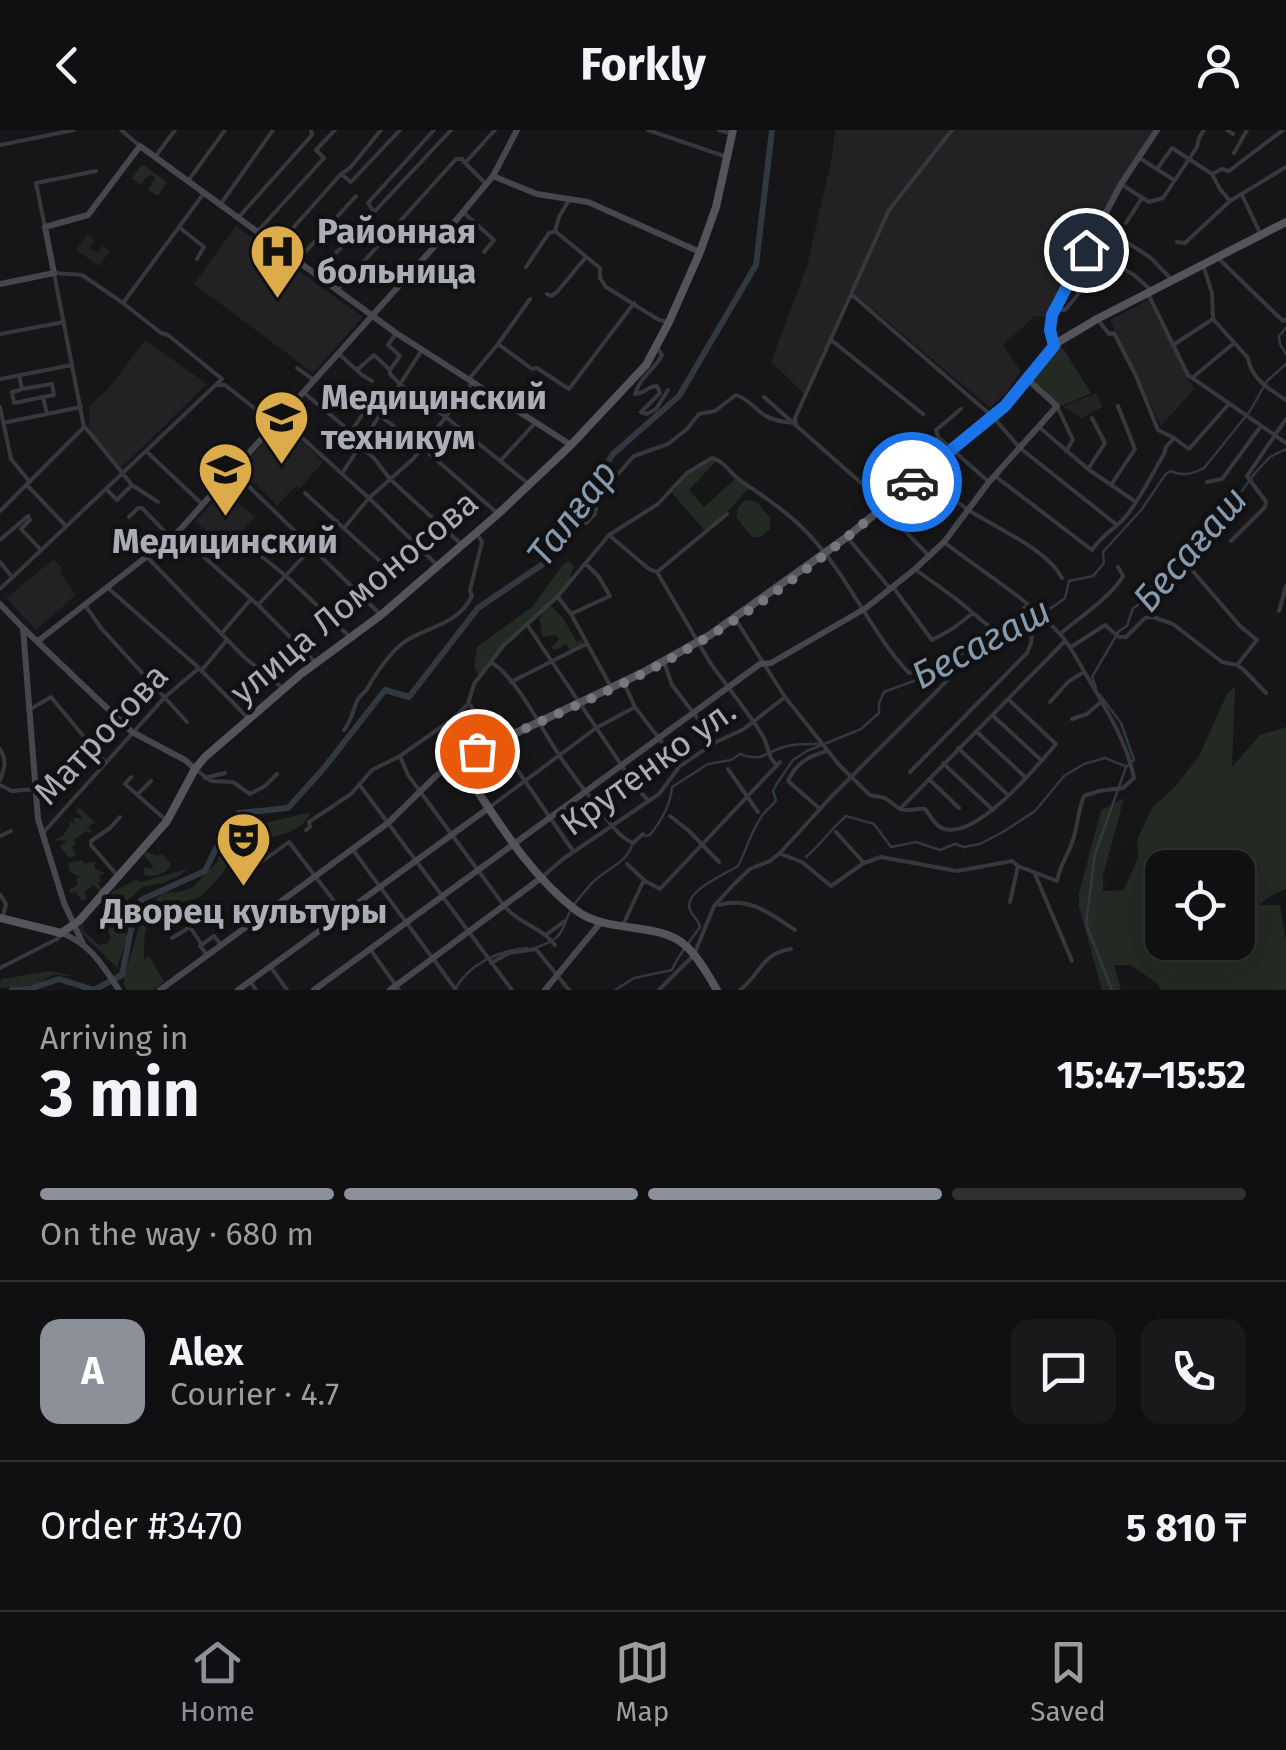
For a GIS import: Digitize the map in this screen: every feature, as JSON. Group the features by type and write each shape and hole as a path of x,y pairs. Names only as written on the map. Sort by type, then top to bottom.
{"main road":[{"name":"улица Ломоносова","path":"61,933 73,926 167,821 205,758 498,514 571,446 646,364 670,322 700,252 716,207 733,132"},
{"path":"717,990 689,949 666,935 601,922 579,913 562,898 541,878 457,760 500,745 538,722 664,662 736,619 826,554 1005,406 1054,346 1098,318 1286,222"},
{"path":"1,918 61,933"}],"street":[{"path":"26,130 27,139"},
{"path":"0,145 74,130"},
{"path":"155,158 175,130"},
{"path":"188,181 225,130"},
{"path":"220,205 273,130"},
{"path":"238,218 312,134 310,130"},
{"path":"258,232 324,158 316,150 335,130"},
{"path":"276,246 382,130"},
{"path":"341,174 351,182 400,130"},
{"path":"374,212 368,203 436,130 443,137"},
{"path":"318,276 451,130"},
{"path":"466,163 495,130"},
{"path":"25,651 174,535 463,212 493,176 517,130"},
{"path":"648,130 728,156"},
{"path":"719,130 733,132"},
{"path":"795,424 890,210 952,130"},
{"path":"1054,346 1050,325 1056,309 1121,184 1157,130"},
{"path":"1121,184 1149,202 1163,198 1198,147 1204,130"},
{"path":"1227,130 1233,134"},
{"path":"1234,154 1247,130"},
{"path":"1212,174 1222,169 1229,171 1283,130"},
{"path":"123,131 396,333 571,446"},
{"path":"46,226 86,217 140,146"},
{"path":"1156,169 1170,148 1212,174 1230,200"},
{"path":"1138,158 1174,180"},
{"path":"338,291 456,159 466,163 486,184"},
{"path":"1177,242 1188,240 1230,200 1286,168"},
{"path":"96,171 36,183 84,427 132,485 158,502"},
{"path":"493,176 538,194 588,202 700,252"},
{"path":"123,303 204,193"},
{"path":"297,261 356,196"},
{"path":"1242,196 1260,233"},
{"path":"1126,223 1142,198"},
{"path":"555,231 569,200"},
{"path":"463,212 494,240 484,252"},
{"path":"1100,224 1151,258 1172,280"},
{"path":"178,227 204,248 197,259"},
{"path":"555,231 600,268 600,278 606,287 659,320 670,322"},
{"path":"526,266 549,233 555,231"},
{"path":"1056,309 1067,308 1119,237"},
{"path":"547,294 557,292 586,256"},
{"path":"1217,256 1284,320"},
{"path":"1106,259 1134,275 1149,291 1192,378 1286,443"},
{"path":"1203,263 1212,293 1213,318 1248,358 1248,365 1260,383 1286,400"},
{"path":"0,284 54,273 82,275 168,335 222,379 0,589"},
{"path":"851,294 993,416 1020,448 1117,525"},
{"path":"344,528 369,498 423,448 530,300"},
{"path":"498,344 569,389 634,303"},
{"path":"1098,318 1109,334 1114,333 1158,430 1188,449 1228,404"},
{"path":"1173,345 1213,318"},
{"path":"0,334 64,322"},
{"path":"390,370 400,356 388,345 396,333"},
{"path":"830,339 923,414"},
{"path":"1192,378 1234,342"},
{"path":"657,347 662,355 644,374 635,394 652,386 658,386 660,393 642,410 643,414 656,409 668,390"},
{"path":"342,474 422,350"},
{"path":"338,353 372,380"},
{"path":"356,370 374,355 400,384 530,485"},
{"path":"0,379 72,365"},
{"path":"297,368 314,380"},
{"path":"20,375 22,390"},
{"path":"1027,379 1057,406 1073,440 1066,451"},
{"path":"52,384 54,395 44,397 14,403 12,392 52,384"},
{"path":"216,386 225,385 278,421 369,498 438,566"},
{"path":"303,392 351,432"},
{"path":"586,523 595,514 596,502 634,456 668,444 699,414 715,411 736,396 742,396 766,416 795,424"},
{"path":"44,397 47,414"},
{"path":"764,397 886,505 890,515 929,556"},
{"path":"462,546 390,479 374,458 344,442 368,406 374,405 498,514"},
{"path":"314,990 758,666 789,653 892,588 944,542 992,479 1057,406"},
{"path":"1112,485 1135,448 1118,406"},
{"path":"3,423 81,407"},
{"path":"0,408 10,459 66,525"},
{"path":"961,409 936,430 938,437 1092,550 1102,535 1128,514 1174,438"},
{"path":"1088,469 1106,443 1092,418"},
{"path":"1231,541 1265,507 1266,502 1247,476 1286,420"},
{"path":"500,460 536,422"},
{"path":"1038,426 1088,469 1134,501"},
{"path":"1206,482 1222,479 1260,426"},
{"path":"1,507 84,427"},
{"path":"146,452 202,505"},
{"path":"306,830 309,822 351,794 372,770 400,756 454,718 468,704 474,684 503,646 558,596 609,534 658,504 687,473 712,458 721,460 735,478 762,493 800,524 826,554 908,674 940,664 978,635 1014,620 1027,605"},
{"path":"233,470 381,615"},
{"path":"925,472 946,494 1028,546 1062,578"},
{"path":"106,488 116,500 132,485"},
{"path":"305,493 393,573"},
{"path":"129,517 142,508 258,605 316,663"},
{"path":"657,572 727,514"},
{"path":"258,605 337,521"},
{"path":"0,540 19,527 40,549"},
{"path":"344,730 358,698 396,649 459,614 469,602 482,542 476,533"},
{"path":"609,534 657,572 710,664 754,722 770,758 778,764 660,888 645,881 627,864"},
{"path":"847,537 932,640 973,613"},
{"path":"244,542 352,638"},
{"path":"780,853 802,862 831,886 880,857 957,871 1012,861 1057,881 1084,796 1123,788 1134,778 1130,758 1102,701 1060,634 944,542"},
{"path":"147,558 227,640 284,690"},
{"path":"0,562 12,577"},
{"path":"570,614 610,596 600,577 584,562"},
{"path":"1186,562 1240,626 1257,640 1236,665"},
{"path":"1060,634 1116,589 1122,576 1118,567"},
{"path":"914,569 991,628"},
{"path":"1280,611 1286,586"},
{"path":"108,588 250,720"},
{"path":"558,596 612,687"},
{"path":"222,634 251,599"},
{"path":"85,605 101,628 187,722"},
{"path":"2,609 132,732 185,760 205,778 233,782 250,794 277,774"},
{"path":"910,772 1027,654 1039,615"},
{"path":"1070,647 1105,626 1118,637 1126,636 1145,618 1153,617 1173,624 1222,662 1251,675 1266,693"},
{"path":"736,619 785,697 870,795 886,798 906,812 925,809 941,827 950,830 964,828 992,810 1056,744 1008,699"},
{"path":"528,626 649,801"},
{"path":"22,628 42,834 73,926 119,990"},
{"path":"660,990 714,906 750,869 780,853 976,648 1033,628"},
{"name":"Матросова","path":"42,834 165,697 200,670 227,640"},
{"path":"900,810 1065,641"},
{"path":"511,682 586,644"},
{"path":"492,662 511,682 558,755 612,825 627,842 632,843 643,834"},
{"path":"664,662 672,685 716,742"},
{"path":"1050,702 1084,672"},
{"path":"623,682 635,707 680,766"},
{"path":"28,710 51,697 106,762"},
{"name":"Крутенко ул.","path":"541,878 573,851 659,794 680,766 754,722 785,697"},
{"path":"1072,719 1102,701"},
{"path":"468,704 573,851"},
{"path":"238,990 558,755 635,707"},
{"path":"992,715 1041,760"},
{"path":"976,731 1025,778"},
{"path":"958,748 1008,794"},
{"path":"820,809 788,781 801,762 827,749"},
{"path":"0,750 6,766 0,782 12,791 36,788"},
{"path":"400,756 408,775 504,907 520,921 548,934 556,945"},
{"path":"160,990 388,823 457,760"},
{"path":"943,764 992,810"},
{"path":"728,769 758,812"},
{"path":"205,778 226,774"},
{"path":"131,777 125,784 167,821"},
{"path":"929,779 959,808"},
{"path":"138,794 151,781"},
{"path":"359,784 512,990"},
{"path":"670,816 718,862"},
{"path":"119,877 90,845 120,818"},
{"path":"0,836 12,831"},
{"path":"836,832 864,863"},
{"path":"257,865 289,842 344,914"},
{"path":"353,850 456,990"},
{"path":"1010,902 1018,866"},
{"path":"1035,874 1072,961"},
{"path":"370,949 395,989 541,878"},
{"path":"622,927 645,881"},
{"path":"0,894 6,904 1,918"},
{"path":"714,906 744,902 770,912 795,930"},
{"path":"588,917 594,925 593,933"},
{"path":"548,934 564,921"},
{"path":"544,990 601,922"},
{"path":"172,938 190,927 208,956"},
{"path":"0,968 57,940 61,933 83,944"},
{"path":"202,944 214,936 222,946"},
{"path":"740,990 766,958 792,948"},
{"path":"491,963 509,953 536,949 569,990"},
{"path":"270,966 286,990"},
{"path":"250,981 256,990"}],"shaded area":[{"path":"835,130 1158,130 1046,317 1035,316 1003,345 1021,371 990,408 850,290 804,394 771,362 807,266"},
{"path":"142,164 167,182 158,196 148,190 155,178 151,175 142,185 132,179"},
{"name":"Районная больница","path":"236,226 363,317 313,373 194,284"},
{"path":"87,234 95,239 89,248 97,253 103,245 110,251 99,266 76,250"},
{"path":"1148,300 1194,389 1161,426 1110,320"},
{"path":"145,340 207,384 119,470 89,434 89,406 109,388"},
{"path":"1060,344 1091,393 1062,406 1028,378"},
{"path":"1096,393 1102,407 1082,418 1063,407"},
{"name":"Медицинский техникум","path":"281,422 323,462 277,506 241,469"},
{"path":"716,461 689,490 704,507 735,479 749,488 704,530 672,493 687,475"},
{"name":"Медицинский","path":"224,491 255,517 226,549 195,521"},
{"path":"746,500 757,502 770,518 770,529 761,537 752,537 736,517 738,507"},
{"path":"54,559 76,595 36,630 6,598"},
{"path":"569,561 574,566 569,580 550,605 577,642 583,643 571,652 566,644 556,650 551,648 559,639 556,635 543,637 539,619 544,610 500,648 483,673 478,674 474,667 477,647 532,607"},
{"path":"1235,687 1232,767 1260,735 1286,727 1286,889 1259,905 1280,905 1286,941 1286,990 1161,990 1131,965 1114,965 1121,990 1102,990 1079,907 1079,893 1101,810 1124,798 1103,876 1103,891 1124,890 1138,857 1137,840 1152,808 1176,786 1199,756 1227,694"},
{"path":"78,807 95,822 88,827 90,833 86,831 74,840 76,855 69,858 60,846 68,841 53,840 63,836 71,822 75,824 75,817 80,819"},
{"path":"311,812 306,821 291,831 243,843 203,894 158,909 146,928 144,959 149,956 164,982 153,990 127,990 124,977 145,908 163,893 193,887 217,862 227,835 243,820 262,824"},
{"path":"143,854 162,854 171,864 167,871 144,875 144,867 153,867"},
{"path":"82,860 85,864 96,861 94,868 105,873 99,876 102,889 99,892 94,885 84,892 87,899 82,901 75,891 70,894 79,877 70,872 68,863"},
{"path":"187,869 163,883 143,887 126,902 121,918 127,938 117,968 82,933 83,924 83,931 99,945 108,943 111,937 104,923 108,917 102,907 113,891 136,880 141,882"},
{"path":"51,971 73,976 52,975 35,985 0,988 1,979"}],"waterway":[{"name":"Талғар","path":"12,990 59,979 94,990 122,975 141,900 205,871 225,830 239,813 288,808 385,690 409,697 478,608 543,564 613,454 679,396 756,265 772,130"},
{"name":"Бесагаш","path":"1286,328 1279,336 1286,354"},
{"name":"Бесагаш","path":"615,990 634,978 672,970 700,927 690,909 691,900 701,888 738,866 763,814 776,800 776,785 793,760 861,729 879,713 884,692 935,673 986,637 1023,629 1036,615 1065,598 1069,581 1093,576 1104,563 1103,552 1142,509 1165,475 1170,471 1187,474 1204,468 1250,411 1267,381 1286,364"},
{"name":"Бесағаш","path":"1096,688 1092,677 1119,631 1127,626 1133,608 1152,585 1218,526 1270,457 1286,449"},
{"name":"Бесағаш","path":"1100,695 1121,723 1134,760 1126,767 1095,854 1086,924 1112,990"},
{"path":"645,836 662,818 672,787 708,764 731,760 740,754 760,757 791,745 821,744"},
{"path":"806,857 846,816 874,824 891,847 916,842 940,850 955,844 980,844 1035,811 1064,776 1084,764 1105,758 1125,766"},
{"path":"535,948 557,937 581,896 625,857 632,845"},
{"path":"455,989 468,972 486,960 527,948"}],"way so far":[{"path":"477,751 689,649 826,554 912,482"}],"place":[{"name":"Районная больница","path":"278,300"},
{"name":"Медицинский техникум","path":"282,466"},
{"name":"Медицинский","path":"225,519"},
{"name":"Дворец культуры","path":"244,889"}],"route":[{"path":"912,482 1005,406 1054,346 1052,315 1086,250"}]}
